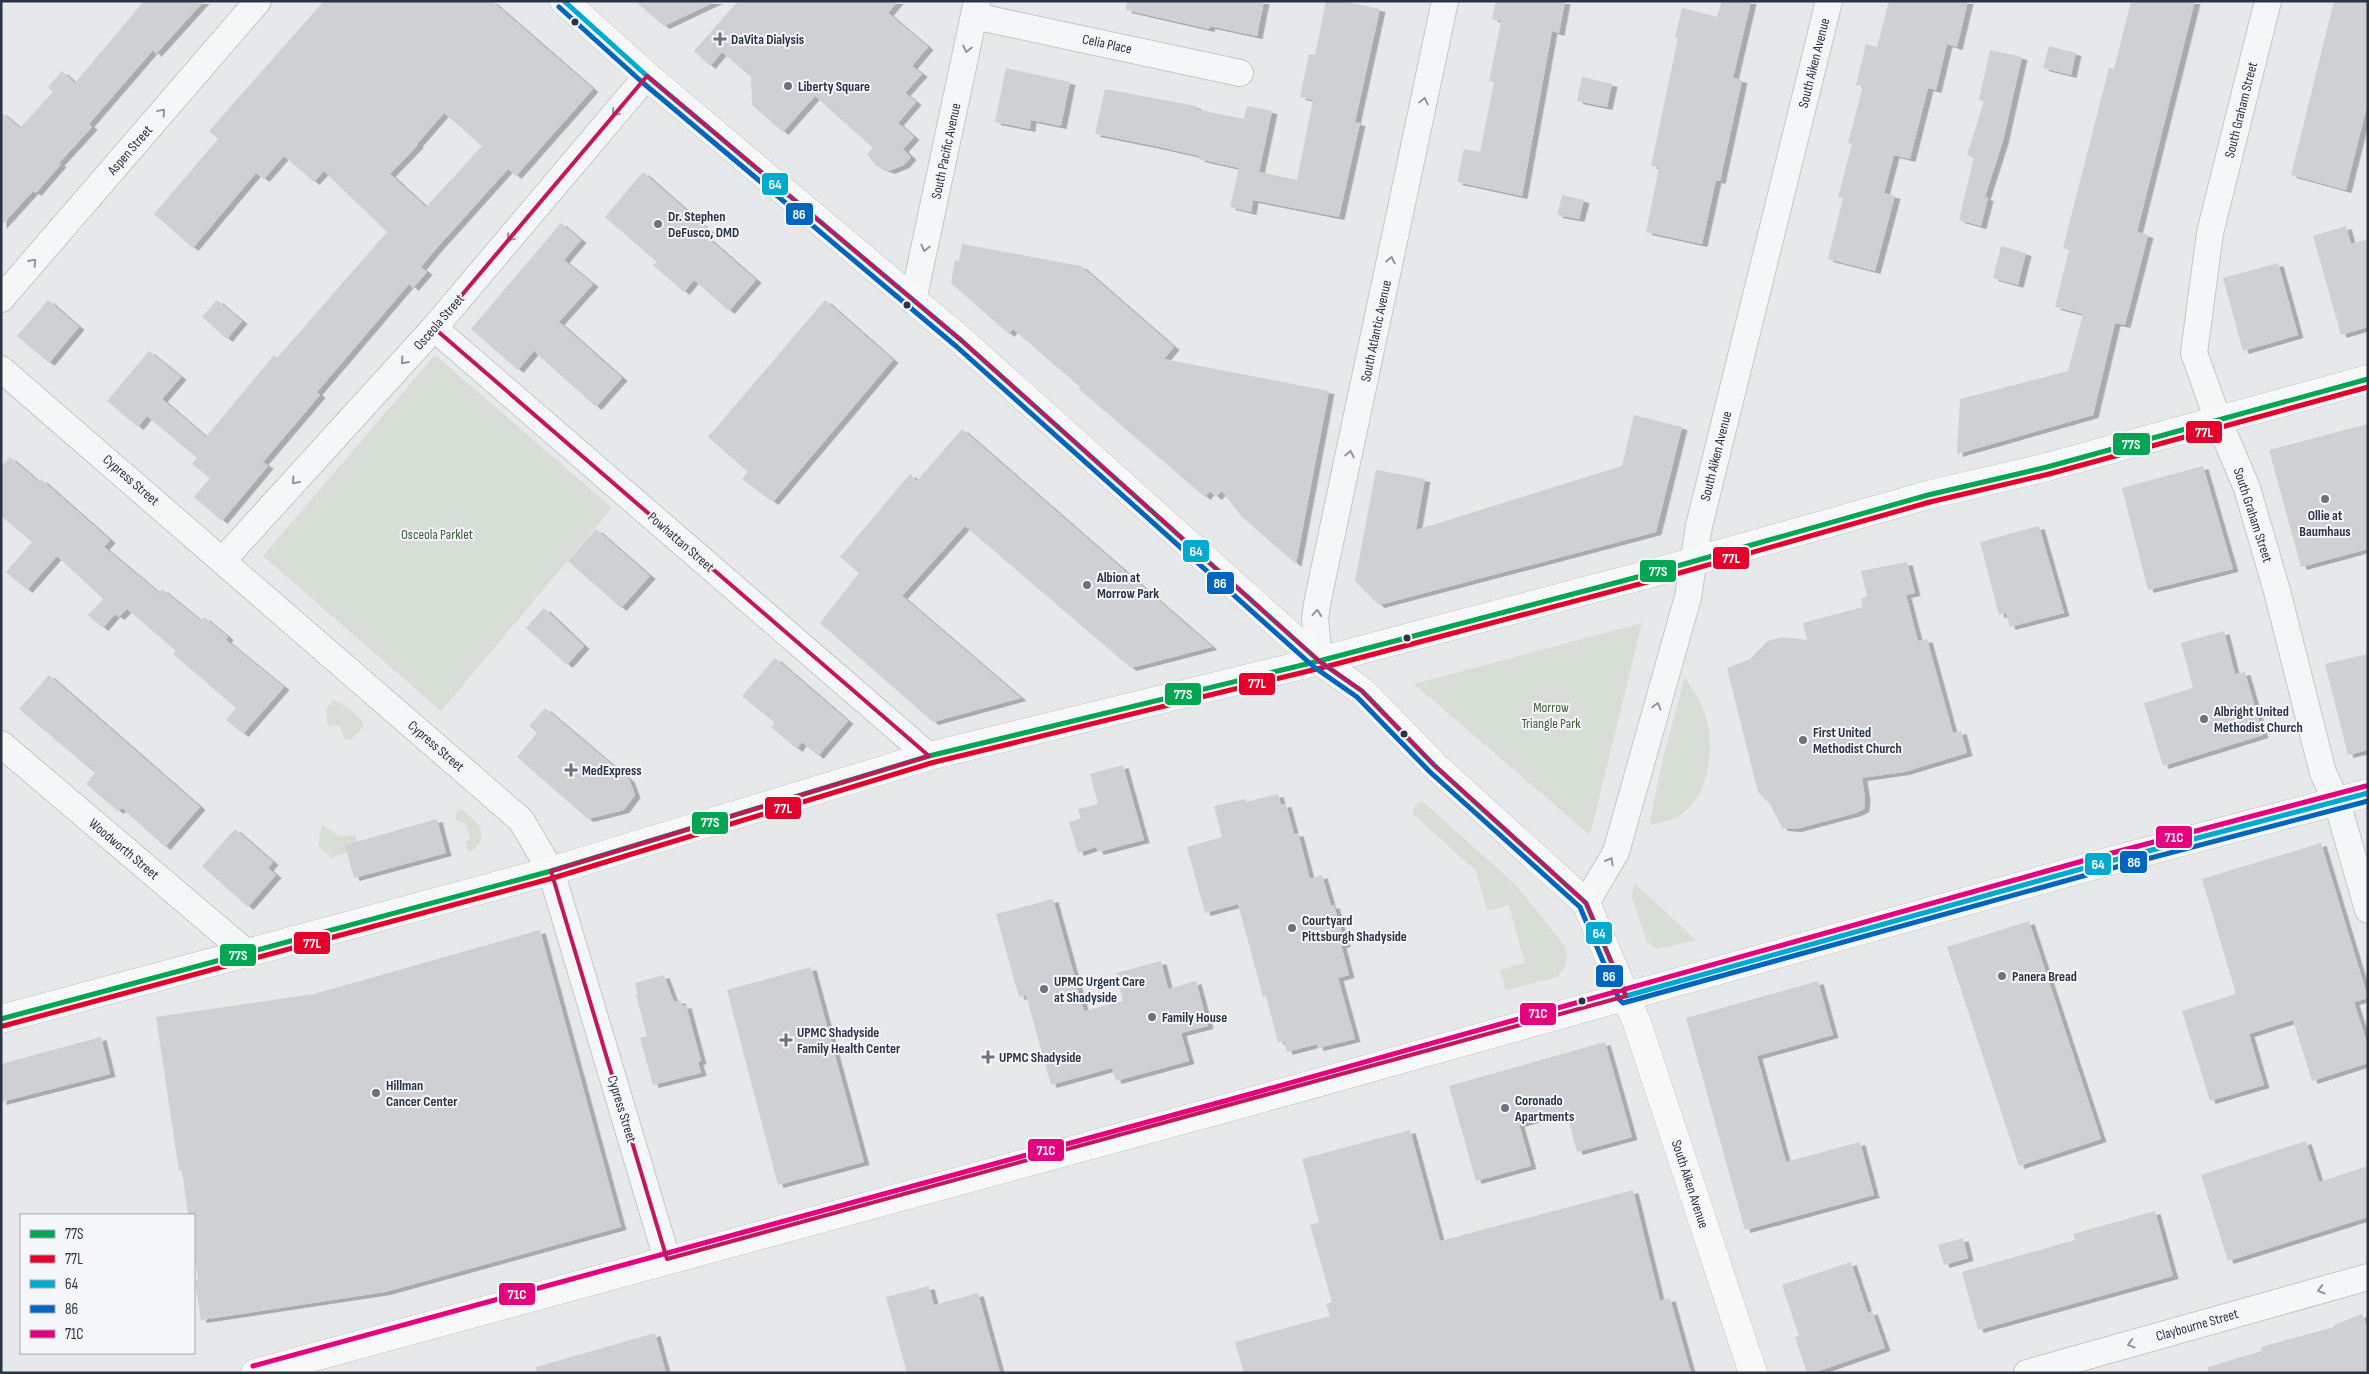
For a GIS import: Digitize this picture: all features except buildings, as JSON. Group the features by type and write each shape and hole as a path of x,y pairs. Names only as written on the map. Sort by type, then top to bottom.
{"main road":[{"path":"570,4 647,76 962,341 1319,661 1362,691 1435,766 1586,903"},
{"path":"1,1019 550,871 929,756 1319,661 1694,561 1928,495 2055,464 2368,379"},
{"path":"255,1373 667,1259 1256,1100 2091,866 2368,793"},
{"name":"South Aiken Avenue","path":"1586,903 1626,996 1753,1373"}],"street":[{"name":"Aspen Street","path":"1,298 258,1"},
{"name":"South Atlantic Avenue","path":"1319,661 1316,618 1318,599 1446,1"},
{"name":"South Aiken Avenue","path":"1586,903 1616,852 1688,597 1699,526 1829,1"},
{"name":"South Graham Street","path":"2268,1 2210,233 2194,353 2218,420 2248,488 2277,591 2323,773 2337,802 2368,910"},
{"name":"Celia Place","path":"976,9 1240,73"},
{"name":"South Pacific Avenue","path":"913,301 976,9"},
{"name":"Osceola Street","path":"223,560 434,328 647,76"},
{"name":"Powhattan Street","path":"434,328 929,756"},
{"name":"Cypress Street","path":"1,369 521,820 550,871 667,1259"},
{"name":"Woodworth Street","path":"1,744 247,954"},
{"name":"Claybourne Street","path":"2027,1373 2101,1363 2368,1277"}],"highlighted area":[{"path":"647,76 962,341 1319,661 1362,691 1435,766 1586,903 1626,996 667,1259 551,871 929,756 434,328"}],"green space":[{"name":"Osceola Parklet","path":"435,355 612,508 441,711 263,556"},
{"name":"Morrow Triangle Park","path":"1642,623 1590,835 1414,684"},
{"path":"1685,677 1700,702 1709,730 1710,744 1707,772 1697,797 1689,808 1676,818 1649,825 1664,754"},
{"path":"333,700 350,710 364,725 351,740 345,739 339,725 328,726 326,709"},
{"path":"1422,801 1516,885 1564,945 1567,957 1564,968 1557,977 1506,990 1500,970 1525,963 1509,905 1487,911 1476,871 1412,813 1416,804"},
{"path":"461,809 475,821 481,831 480,840 476,848 468,852 465,842 470,839 467,825 456,819 456,814"},
{"path":"322,825 340,836 355,835 357,842 345,845 348,853 335,856 333,859 318,846"},
{"path":"1634,883 1696,940 1657,949 1647,942 1632,897"}],"transit line":[{"name":"64","path":"564,1 647,76 962,341 1319,661 1362,691 1435,766 1586,903 1626,996 2099,864 2368,793"},
{"name":"86","path":"559,7 642,82 957,347 1314,667 1357,697 1430,772 1580,907 1619,999 1623,1003 2101,871 2368,801"},
{"name":"77S","path":"1,1019 551,871 929,756 1319,661 1649,574 1928,495 2047,467 2368,379"},
{"name":"77L","path":"3,1026 553,878 931,763 1321,668 1651,581 1930,502 2049,474 2368,387"},
{"name":"71C","path":"253,1366 1254,1093 2097,857 2366,786"}],"place":[{"name":"DaVita Dialysis","path":"720,39"},
{"name":"Liberty Square","path":"788,86"},
{"name":"Dr. Stephen DeFusco, DMD","path":"658,224"},
{"name":"Ollie at Baumhaus","path":"2325,499"},
{"name":"Albion at Morrow Park","path":"1087,585"},
{"name":"Albright United Methodist Church","path":"2204,719"},
{"name":"First United Methodist Church","path":"1803,740"},
{"name":"MedExpress","path":"571,770"},
{"name":"Courtyard Pittsburgh Shadyside","path":"1292,928"},
{"name":"Panera Bread","path":"2002,976"},
{"name":"UPMC Urgent Care at Shadyside","path":"1044,989"},
{"name":"Family House","path":"1152,1017"},
{"name":"UPMC Shadyside Family Health Center","path":"786,1040"},
{"name":"UPMC Shadyside","path":"988,1057"},
{"name":"Hillman Cancer Center","path":"376,1093"},
{"name":"Coronado Apartments","path":"1505,1108"}]}
